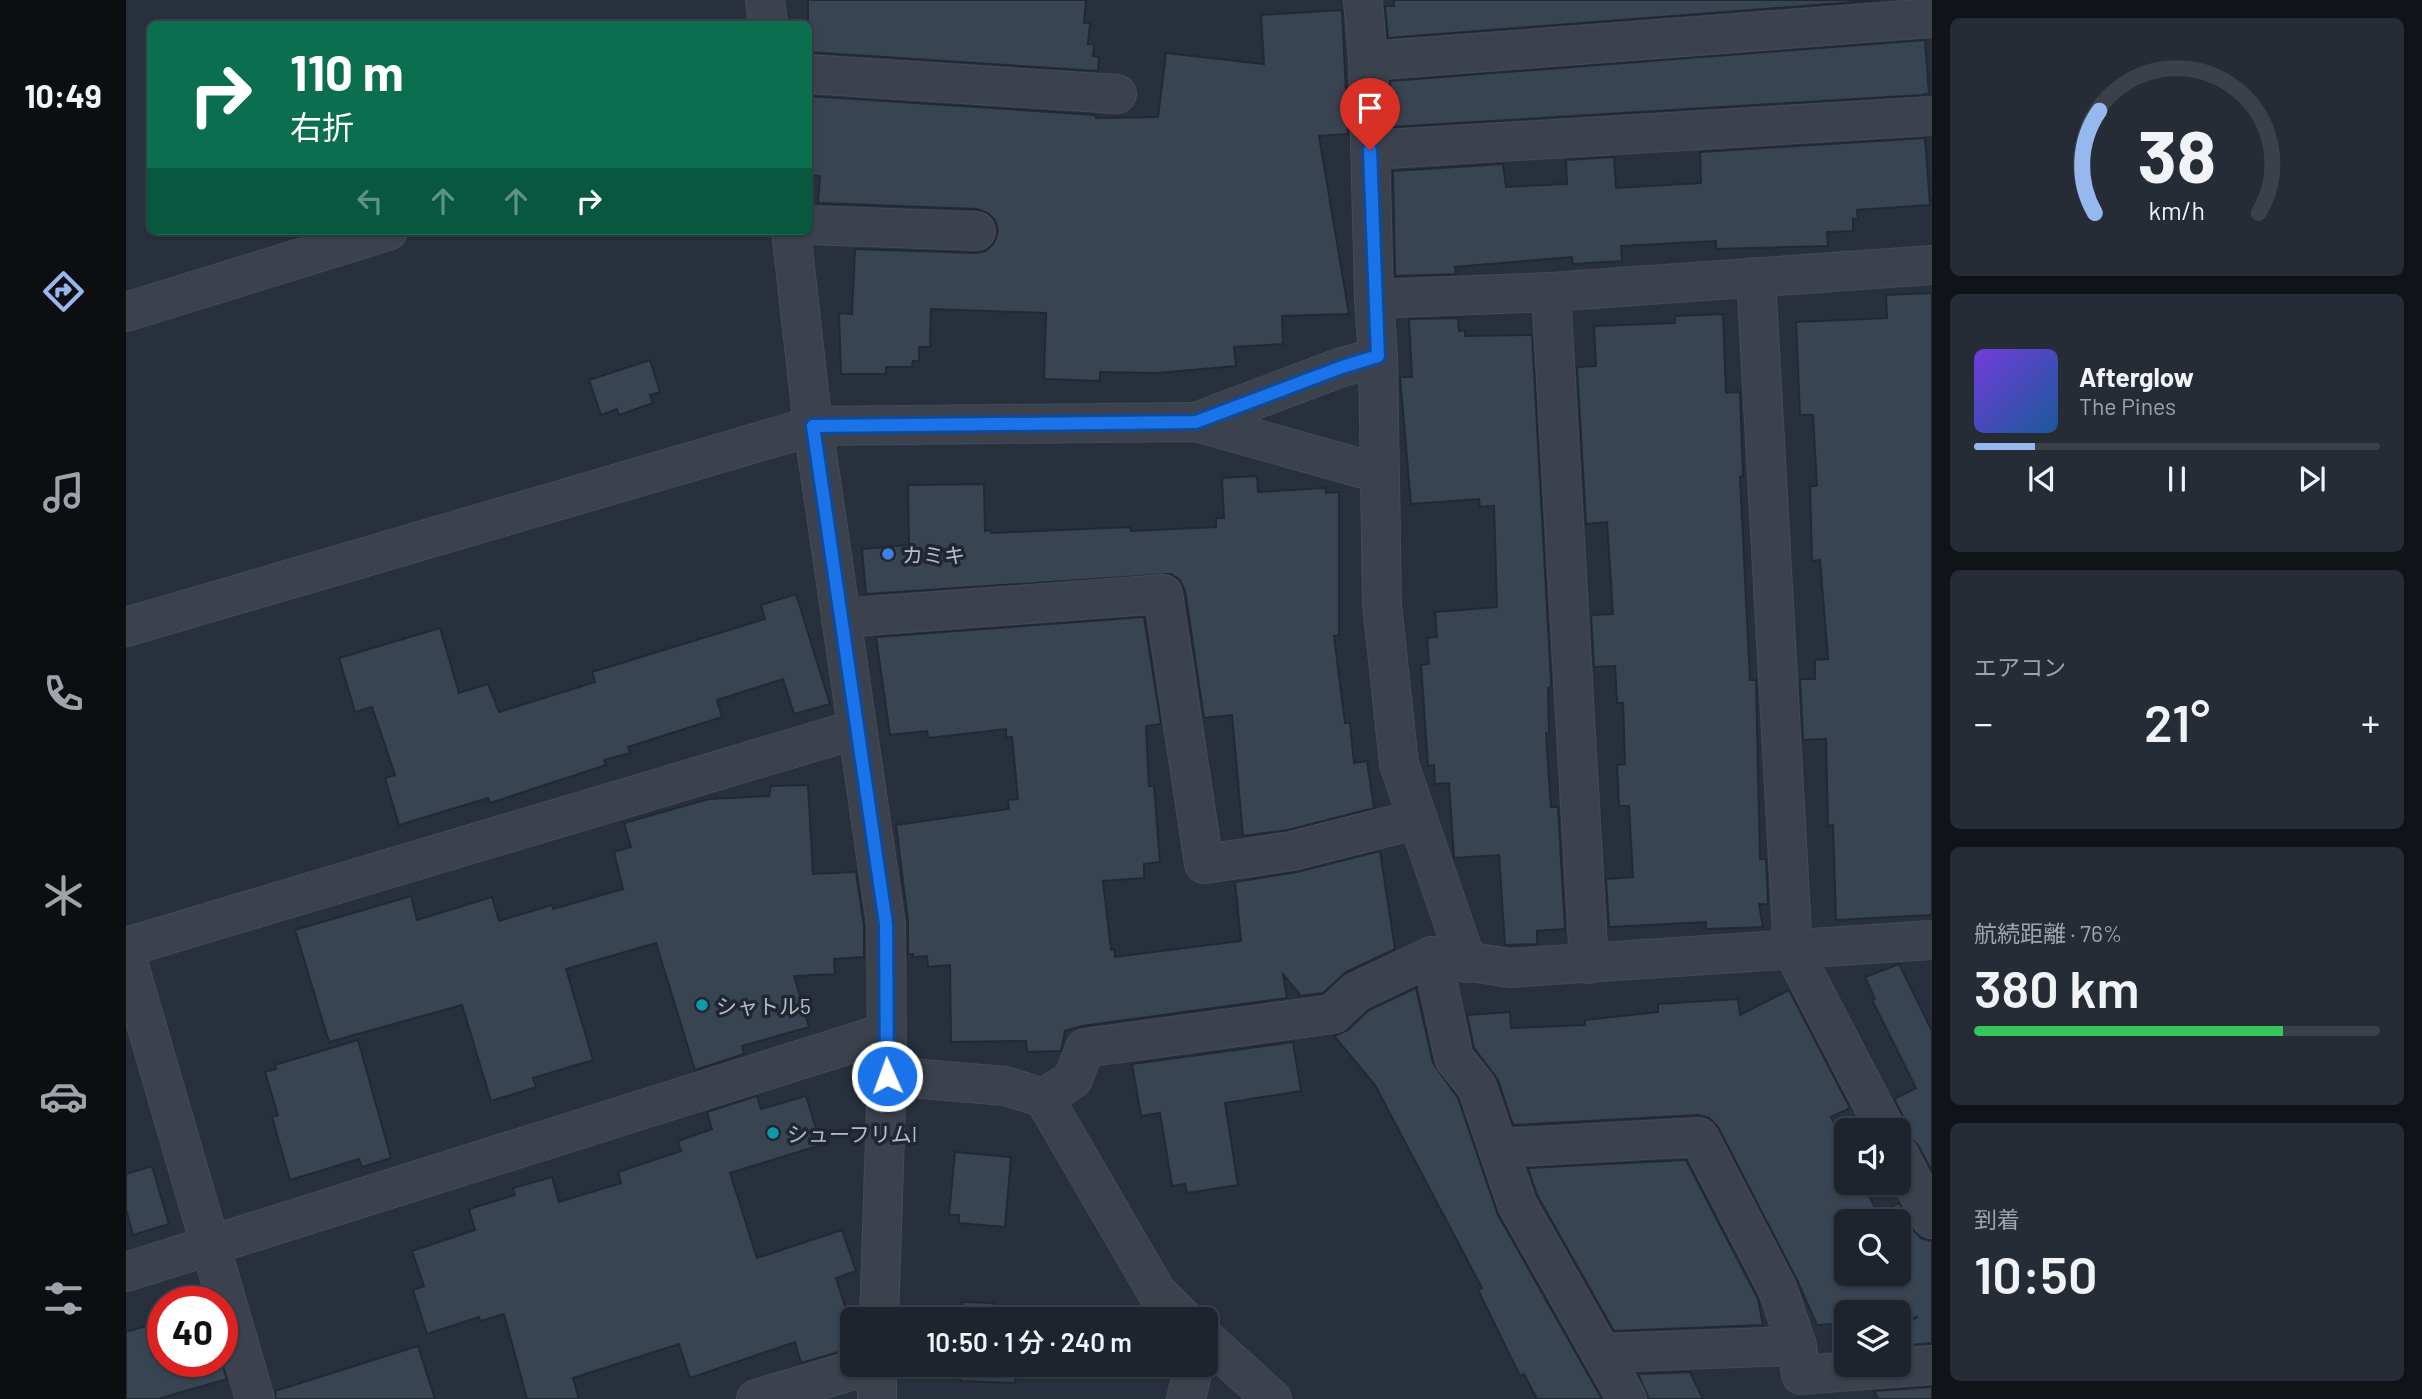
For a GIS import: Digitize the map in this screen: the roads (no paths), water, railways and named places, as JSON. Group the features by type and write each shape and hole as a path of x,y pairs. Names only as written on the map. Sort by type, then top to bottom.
{"street":[{"path":"765,0 768,21"},
{"path":"1363,0 1368,61 1378,356 1382,604 1397,750 1418,819 1449,959 1454,1058 1477,1087 1501,1148 1517,1204 1627,1399"},
{"path":"1368,61 1932,18"},
{"path":"812,74 1117,94"},
{"path":"1370,150 1932,117"},
{"path":"812,225 976,231"},
{"path":"126,312 375,235"},
{"path":"791,235 813,426 886,924 887,1076 879,1307"},
{"path":"1374,299 1551,292 1932,265"},
{"path":"1756,277 1793,951 1880,1118"},
{"path":"1551,292 1589,964"},
{"path":"1196,422 1378,356"},
{"path":"126,627 813,426 1196,422 1378,473"},
{"path":"841,618 1163,594 1204,864 1292,851 1418,819"},
{"path":"126,947 857,729"},
{"path":"1044,1098 1073,1079 1085,1048 1333,1014 1356,992 1449,959 1510,968 1932,940"},
{"path":"126,955 254,1399"},
{"path":"126,1272 886,1032"},
{"path":"887,1076 1005,1086 1044,1098 1156,1291 1172,1307"},
{"path":"1501,1148 1699,1136 1778,1290 1800,1373"},
{"path":"1911,1178 1932,1219"},
{"path":"1218,1350 1272,1399"},
{"path":"1601,1353 1800,1373 1932,1365"},
{"path":"756,1399 840,1374"},
{"path":"877,1377 877,1399"},
{"path":"1186,1399 1191,1377"}],"place":[{"name":"カミキ","path":"888,554"},
{"name":"シャトル5","path":"702,1005"},
{"name":"シューフリムI","path":"773,1133"}]}
